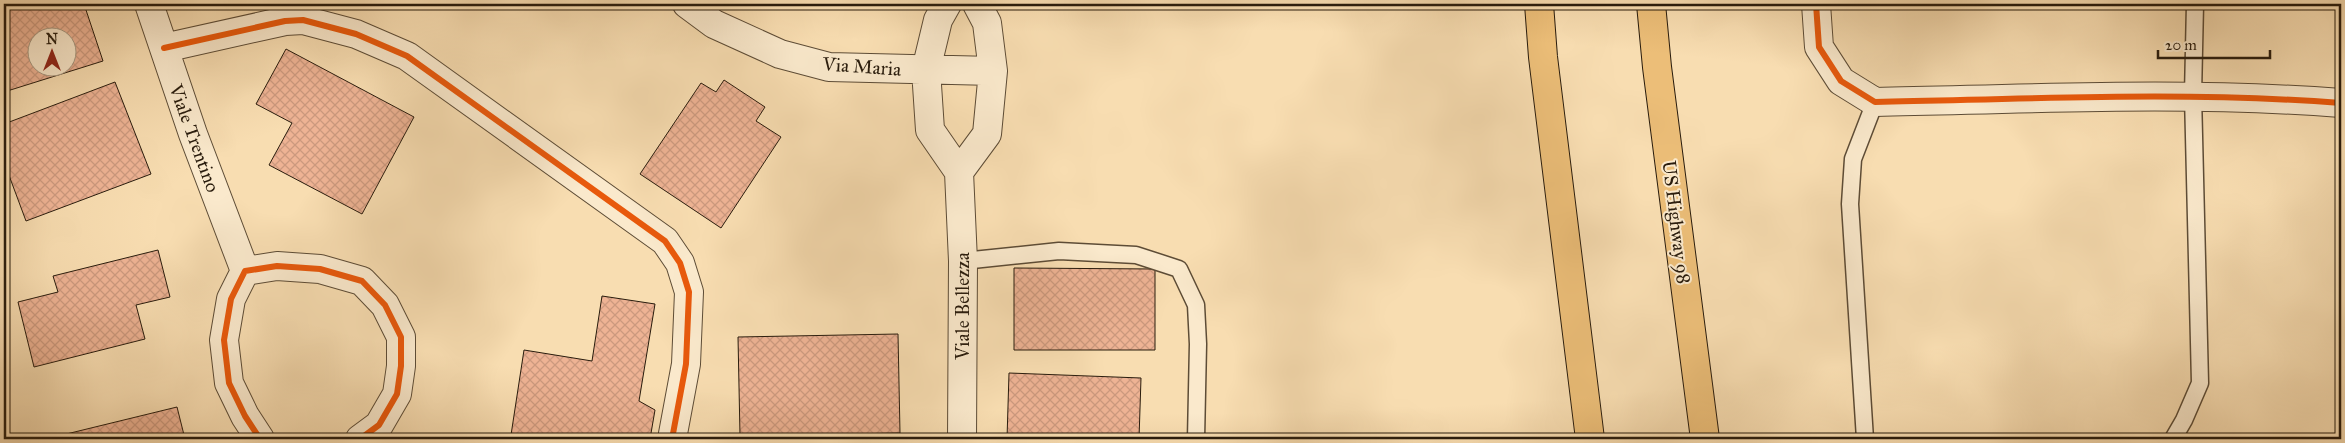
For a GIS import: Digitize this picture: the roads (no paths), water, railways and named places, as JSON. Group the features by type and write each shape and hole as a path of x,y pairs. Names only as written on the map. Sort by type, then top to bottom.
{"main road":[{"path":"1539,4 1543,56 1590,439"},
{"name":"US Highway 98","path":"1651,4 1657,66 1705,439"}],"street":[{"name":"Viale Trentino","path":"149,4 193,134 245,271"},
{"name":"Via Maria","path":"687,4 714,24 788,56 829,67 993,71"},
{"path":"947,4 938,20 926,70 930,130 960,172 987,134 993,71 987,23 977,4"},
{"path":"1816,4 1819,47 1841,81 1875,102 2193,95 2270,97 2341,102"},
{"path":"164,48 284,21 303,20 356,34 407,56 665,241 680,263 689,292 686,364 672,439"},
{"name":"Viale Bellezza","path":"960,172 963,261 962,439"},
{"path":"260,439 245,416 229,382 224,340 231,298 245,271 278,266 320,269 362,281 386,305 401,337 401,366 397,394 379,425 360,439"}],"lane":[{"path":"2173,439 2184,420 2200,383 2193,95 2195,4"},
{"path":"1865,439 1850,204 1852,159 1875,102"},
{"path":"963,261 1059,251 1136,255 1179,269 1196,305 1198,344 1196,439"}]}
